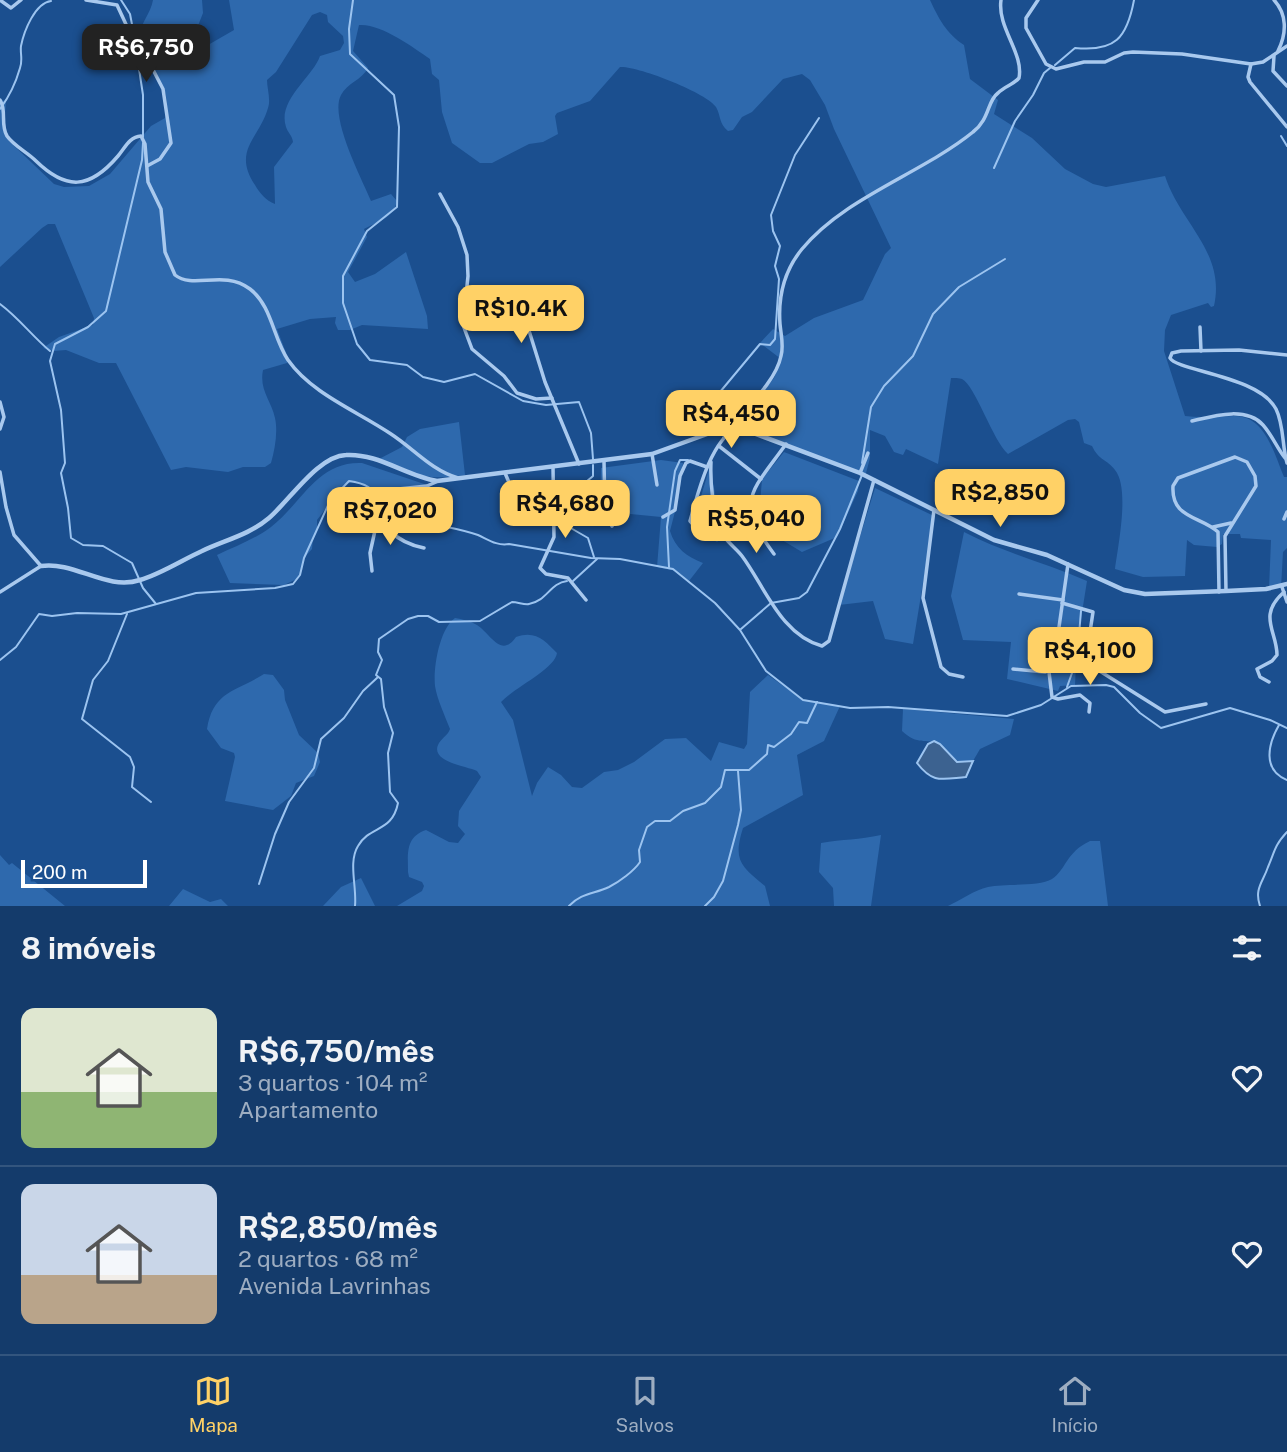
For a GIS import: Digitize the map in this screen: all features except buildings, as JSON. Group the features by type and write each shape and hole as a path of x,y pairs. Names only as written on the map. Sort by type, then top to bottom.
{"street":[{"path":"0,0 11,8 21,0"},
{"path":"86,0 110,2 119,7 137,48 149,62 163,89 171,143 160,159 147,166"},
{"path":"698,530 690,522 707,467 779,362 782,346 781,295 790,269 802,249 863,200 935,159 973,132 986,118 995,95 1019,78 1019,64 1001,15 1001,0"},
{"path":"1038,0 1027,16 1025,25 1044,61 1052,68 1105,62 1133,52 1182,54 1251,64 1263,62 1287,46"},
{"path":"1274,0 1282,8 1287,24 1284,39 1275,53 1273,71 1287,86"},
{"path":"1251,64 1248,74 1250,82 1287,127"},
{"path":"0,100 3,106 3,127 8,137 58,180 80,182 95,175 111,163 135,136 143,139 148,182 164,222 165,252 175,275 190,281 219,278 249,288 260,300 288,361 307,381 395,436 440,472 460,479"},
{"path":"440,194 458,227 467,255 468,275 462,318 468,342 476,354 504,376 517,393 536,399 552,398"},
{"path":"509,292 510,305 526,321 552,398 579,464"},
{"path":"1200,327 1201,351"},
{"path":"1287,355 1239,350 1175,351 1171,355 1171,360 1178,365 1219,374 1271,402 1278,413 1287,462"},
{"path":"0,402 4,417 0,429"},
{"path":"1192,421 1232,414 1251,416 1266,428 1287,462"},
{"path":"0,593 41,566 67,569 119,584 138,581 251,531 270,517 323,464 336,456 365,456 415,476 437,481 652,454 734,426 860,473 994,540 1068,564 1135,593 1284,588"},
{"path":"774,554 758,532 750,513 751,495 786,444"},
{"path":"719,446 761,479"},
{"path":"860,473 868,453"},
{"path":"652,454 657,485"},
{"path":"1219,592 1219,537 1213,527 1185,514 1174,498 1173,485 1178,478 1235,457 1247,462 1255,476 1256,486 1225,536 1226,592"},
{"path":"604,461 605,515 612,526"},
{"path":"663,517 675,510 680,476 686,463 690,461 707,467"},
{"path":"711,462 716,510 724,538 744,559 780,615 808,640 822,646 829,641 874,480"},
{"path":"553,467 554,537 540,568 546,573 568,578 586,600"},
{"path":"0,472 14,535 41,566"},
{"path":"505,473 513,492 540,507"},
{"path":"424,548 401,541 378,515 374,502 375,492 427,486 437,481"},
{"path":"934,510 924,603 942,667 949,674 963,677"},
{"path":"1284,519 1287,512"},
{"path":"372,571 370,552 378,515"},
{"path":"1213,527 1233,523"},
{"path":"1068,564 1053,667 1049,672 1051,696 1058,699 1080,695 1090,702 1089,712"},
{"path":"1284,588 1287,602"},
{"path":"1269,682 1262,679 1257,669 1277,655 1269,624 1275,604 1284,588"},
{"path":"1019,594 1093,611 1086,659 1090,665 1165,712 1206,704"},
{"path":"1013,669 1049,672"}],"shaded area":[{"path":"153,0 202,0 203,13 194,36 199,44 208,45 234,30 229,0 930,0 952,36 964,45 970,79 998,100 994,114 1032,138 1065,169 1093,184 1106,187 1165,176 1208,254 1216,287 1214,306 1211,307 1208,303 1171,315 1165,330 1164,351 1185,416 1235,416 1254,422 1267,438 1284,477 1287,477 1287,548 1283,552 1281,588 1269,589 1271,540 1241,538 1240,534 1223,534 1222,544 1217,547 1194,545 1187,540 1185,576 1143,577 1115,569 1122,518 1122,490 1112,466 1097,455 1092,446 1084,443 1079,422 1075,419 1068,420 1008,454 996,438 973,391 961,379 951,378 938,464 906,449 903,455 894,452 885,436 870,430 870,458 865,477 752,432 760,414 750,408 774,378 781,359 760,343 773,329 785,336 814,318 863,300 885,254 891,248 825,105 810,80 802,74 783,79 752,112 742,117 733,130 728,131 716,107 700,95 655,75 620,67 590,101 557,113 555,116 558,134 543,142 529,144 492,163 480,163 452,143 442,112 439,80 432,74 430,59 396,37 367,25 359,25 353,51 368,68 341,95 338,105 339,118 348,148 371,201 391,194 397,201 389,215 364,229 367,237 348,272 355,282 375,274 406,252 427,316 428,329 362,325 350,330 338,330 336,317 310,319 277,329 288,358 287,363 263,370 262,377 276,423 276,440 271,463 265,467 243,467 228,472 186,467 171,470 116,363 99,363 66,350 43,348 59,337 93,325 94,318 55,224 42,228 0,267 0,99 6,102 4,126 9,141 54,184 64,187 89,186 110,174 151,126 165,118 166,94 147,64 139,42 140,31","holes":["320,12 327,15 328,22 343,36 344,43 340,50 320,56 287,107 286,127 293,142 274,167 275,204 266,199 255,185 246,163 250,145 268,108 267,80 276,72 312,15"]},
{"path":"459,422 465,475 430,477 379,459 402,447 407,437 420,429"},
{"path":"784,452 859,481 858,491 837,537 802,552 782,540 777,525 760,504 762,479"},
{"path":"661,460 683,463 679,496 670,531 682,551 703,563 689,581 676,571 657,567 661,517 600,511 601,468"},
{"path":"362,463 430,486 437,520 399,514 369,489 354,481 344,485 317,520 312,549 304,558 299,578 284,585 230,583 217,555 271,527 311,485 333,469 346,464"},
{"path":"710,466 723,537 717,542 692,527"},
{"path":"875,488 934,516 913,644 885,639 873,601 839,605"},
{"path":"964,532 1087,581 1077,644 1075,685 1060,686 1058,691 1007,679 1011,642 963,640 951,596"},
{"path":"455,618 477,625 500,645 505,646 516,637 529,635 544,641 557,653 555,659 542,672 501,702 513,720 532,796 548,767 561,775 572,787 582,788 604,772 618,770 634,762 665,739 686,738 711,761 719,742 744,749 747,744 750,692 768,675 803,700 840,706 824,741 797,755 803,795 743,828 739,848 741,862 765,886 770,906 397,906 422,891 424,886 422,882 409,877 408,853 414,837 426,830 449,842 458,843 465,834 458,826 459,811 481,777 477,771 444,759 437,749 450,729 435,686 436,659 445,630"},
{"path":"264,674 273,675 284,690 285,700 299,735 318,753 320,762 314,776 296,783 291,796 273,810 225,801 234,753 221,748 207,729 214,707 220,700"},
{"path":"903,709 1014,719 1010,735 980,749 973,761 962,762 940,744 917,740 902,731"},
{"path":"934,741 957,762 973,761 966,777 939,779 923,770 917,763 928,744"},
{"path":"881,835 871,906 834,906 833,888 819,872 821,843"},
{"path":"1090,841 1100,841 1108,906 948,906 988,887 1039,883 1052,879 1076,850"},
{"path":"0,855 9,865 12,863 65,906 0,906"},
{"path":"361,878 375,906 323,906 341,887"},
{"path":"183,889 210,902 221,899 228,906 169,906"}],"waterway":[{"path":"121,0 130,14 135,40"},
{"path":"353,0 349,29 350,54 394,95 399,127 397,207 367,231 343,276 343,303 357,344 370,360 407,365 423,377 444,382 475,374 523,401 546,405 579,402 591,433 593,459"},
{"path":"1055,65 1075,48 1100,48 1117,40 1127,24 1134,0"},
{"path":"0,109 18,73 21,46 28,26 35,12 51,1"},
{"path":"136,49 143,95 143,137"},
{"path":"994,168 1015,121 1044,73 1050,68"},
{"path":"723,438 725,434 718,399 720,392 760,344 770,345 775,339 779,279 775,266 780,246 773,231 771,215 795,155 819,118"},
{"path":"1281,136 1287,146"},
{"path":"143,143 142,160 106,311 88,327 55,344 50,361 61,410 65,463 61,473 71,538 83,545 103,546 132,563 143,588 156,604"},
{"path":"862,463 871,407 884,386 913,356 933,314 959,287 1005,259"},
{"path":"0,304 50,351"},
{"path":"669,567 667,527 675,471 680,460 688,460"},
{"path":"593,465 593,476 576,491 571,500 566,522 569,527 588,538 594,557"},
{"path":"741,629 771,603 799,598 807,592 840,529 862,475"},
{"path":"0,660 16,647 39,614 121,614 196,593 275,588 293,584 300,575 304,558 330,501 349,481 371,489 393,510 403,515 468,532 497,543 591,558 620,559 673,569 715,603 740,630 766,671 803,700 850,708 888,707 1007,716 1041,705 1071,686 1106,685 1114,687 1140,713 1161,728 1230,708 1287,728"},
{"path":"573,581 597,559"},
{"path":"355,906 355,852 363,839 391,819 398,803 390,792 388,753 393,733 384,707 381,679 376,675 382,660 378,652 379,639 408,619 418,616 428,616 439,622 480,621 512,602 535,602 556,585 567,581"},
{"path":"1067,687 1077,659 1081,611"},
{"path":"127,614 108,661 93,680 82,719 130,757 134,767 132,787 151,802"},
{"path":"259,884 275,834 289,802 314,768 321,739 344,718 363,691 378,677"},
{"path":"569,906 626,876 640,862 639,850 647,827 655,821 670,821 683,811 705,803 721,787 725,770 749,770 767,754 768,745 774,747 791,734 799,722 807,723 817,702"},
{"path":"1279,725 1270,748 1271,763 1279,776 1287,780"},
{"path":"705,906 723,881 738,825 741,810 738,771"},
{"path":"1260,906 1260,886 1277,845 1287,832"}]}
